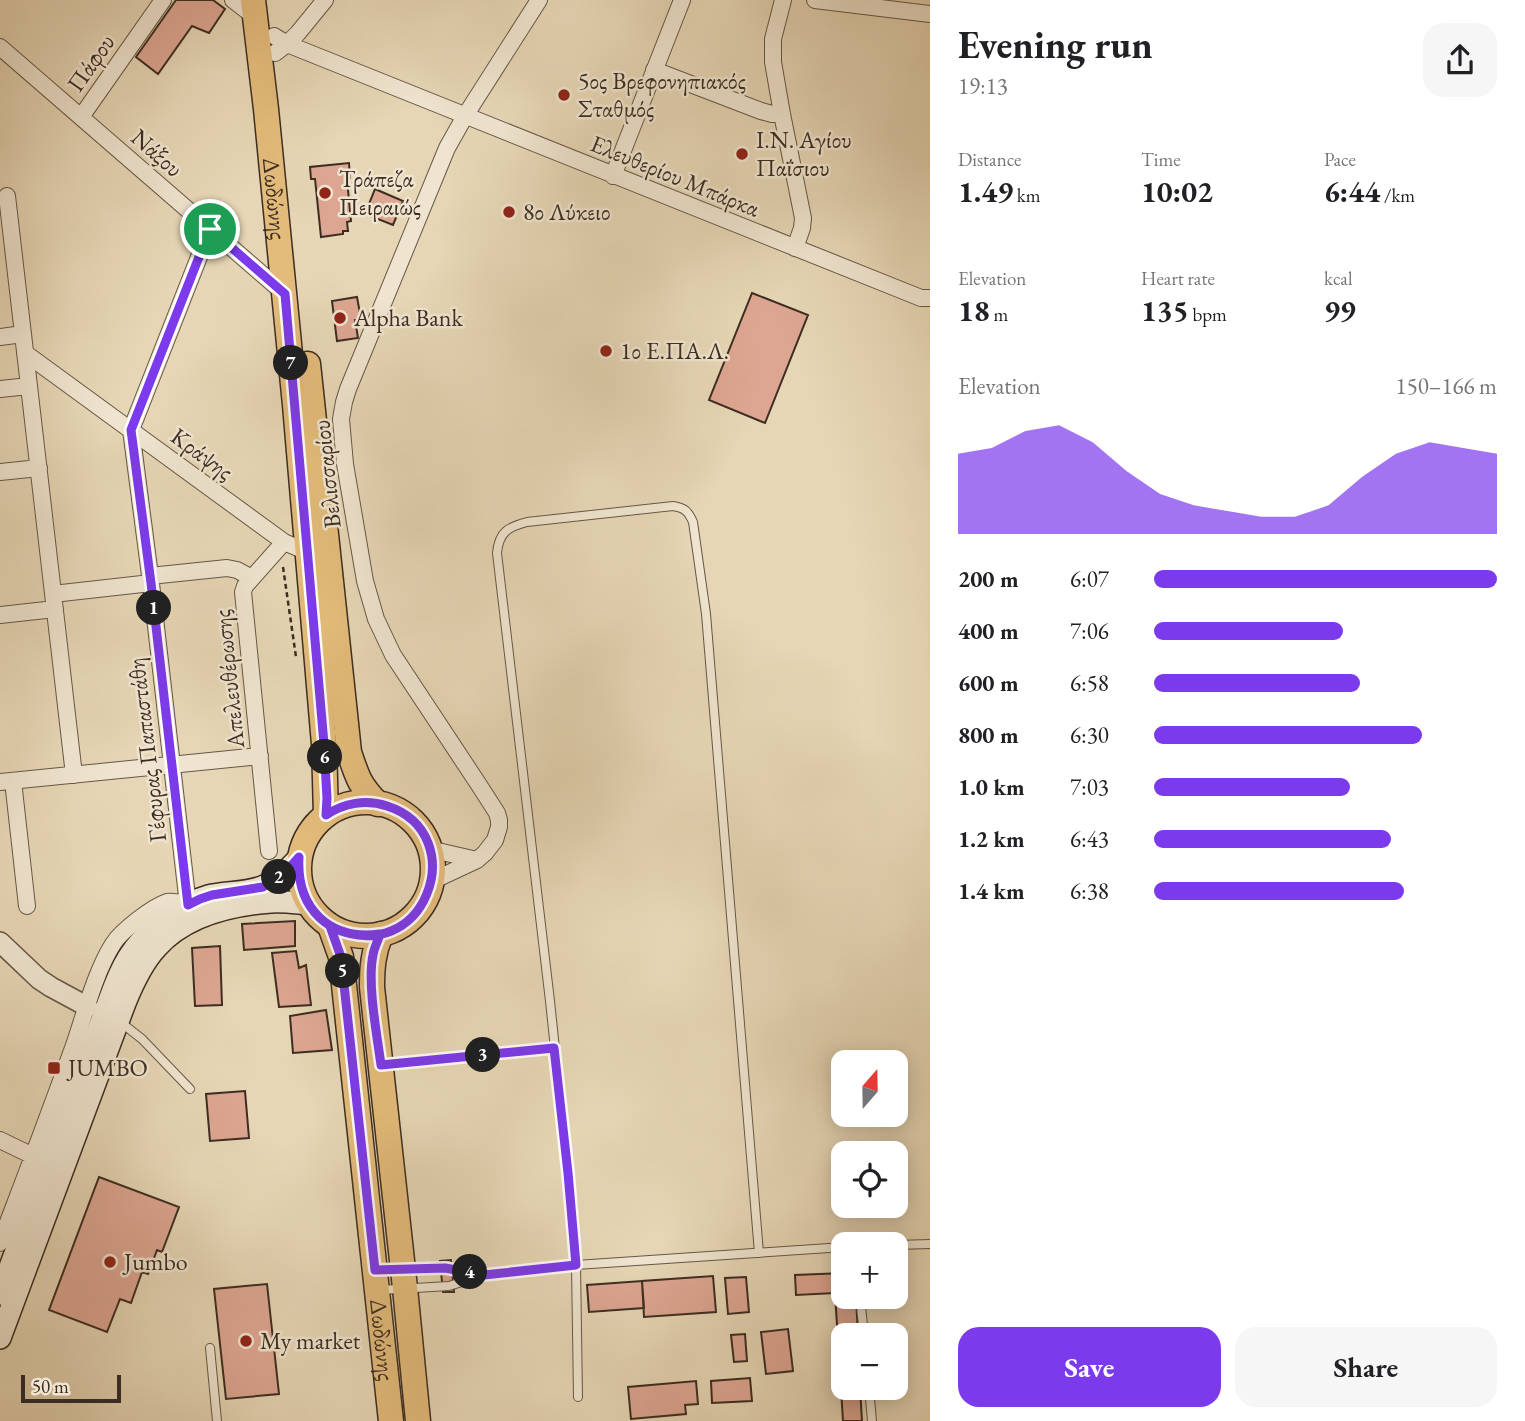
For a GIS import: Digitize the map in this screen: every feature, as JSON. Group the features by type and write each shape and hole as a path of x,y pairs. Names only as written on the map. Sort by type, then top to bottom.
{"main road":[{"name":"Δωδώνης","path":"259,6 279,44 349,752 362,787 378,804"},
{"name":"Δωδώνης","path":"259,6 266,109 285,294 295,545 324,744 326,815"},
{"name":"Δωδώνης","path":"326,815 352,804 378,804 402,813 421,831 429,849 433,868 432,881"},
{"path":"0,1294 117,978 126,961 140,942 169,916 188,905 212,895 263,887 284,874 299,857 309,832 326,815"},
{"name":"Δωδώνης","path":"299,857 300,883 309,904 319,918 330,926 341,957 391,1421"},
{"path":"330,926 342,932 368,936 393,930 414,916 432,881"},
{"path":"0,1338 133,984 144,964 158,945 181,927 210,914 272,902 309,904"},
{"name":"Δωδώνης","path":"380,934 373,953 372,987 418,1421"}],"street":[{"name":"Πάφου","path":"81,117 163,0"},
{"path":"233,0 259,6"},
{"path":"279,44 298,33 325,0"},
{"name":"Βελισσαρίου","path":"432,881 477,860 485,853 495,840 499,820 497,813 393,655 376,619 365,581 352,514 341,427 344,402 442,159 465,116 539,0"},
{"path":"613,176 682,0"},
{"path":"783,0 772,46 774,74 803,218 796,248"},
{"path":"815,0 930,13"},
{"name":"Ελευθερίου Μπάρκα","path":"279,44 921,298 930,298"},
{"name":"Νάξου","path":"0,47 285,294"},
{"path":"654,70 761,111 782,114"},
{"path":"7,196 7,258 23,334 74,775"},
{"name":"Γέφυρας Παπαστάθη","path":"188,905 131,430 210,229"},
{"path":"0,337 23,334"},
{"name":"Κράψης","path":"25,353 295,545"},
{"path":"0,389 29,386"},
{"path":"0,472 38,468"},
{"name":"Απελευθέρωσης","path":"269,851 243,594 244,587 252,578 295,545"},
{"path":"0,615 150,579 227,568 252,578"},
{"path":"27,906 6,782 260,755"},
{"path":"429,849 477,860"},
{"path":"0,1243 3,1225 33,1156 103,963 114,942 137,920 168,902 188,905"},
{"path":"0,942 51,988 88,1007"},
{"path":"0,1140 33,1156"}],"lane":[{"path":"578,1397 576,1265 568,1173 497,553 498,542 503,533 514,526 527,522 673,506 682,507 688,512 692,522 706,614 759,1253"},
{"path":"119,1021 142,1039 190,1089"},
{"path":"381,1065 554,1048"},
{"path":"908,1245 930,1244"},
{"path":"376,1280 404,1279 449,1286 484,1275 576,1265 831,1248"},
{"path":"376,1280 404,1279 445,1268 484,1275"},
{"path":"211,1349 217,1421"},
{"path":"870,1400 872,1421"}],"building":[{"path":"176,0 213,0 225,9 209,33 192,26 158,74 136,57"},
{"path":"349,163 350,178 347,179 351,221 347,222 348,231 321,237 315,179 311,179 310,167"},
{"path":"375,189 403,201 393,225 365,214"},
{"path":"752,293 808,315 765,423 709,400"},
{"path":"357,297 361,319 355,320 358,338 337,341 332,301"},
{"path":"295,921 295,946 244,950 242,924"},
{"path":"220,946 222,1005 195,1006 192,948"},
{"path":"296,951 299,968 306,965 311,1005 279,1007 272,953"},
{"path":"326,1010 332,1050 293,1053 290,1016"},
{"path":"245,1091 249,1138 210,1141 206,1094"},
{"name":"Jumbo","path":"99,1177 179,1207 162,1252 157,1250 148,1274 142,1272 131,1303 120,1299 107,1332 49,1310"},
{"path":"451,1260 454,1292 443,1292 440,1261"},
{"path":"831,1274 831,1293 796,1295 795,1275"},
{"path":"713,1276 716,1312 644,1317 642,1281"},
{"path":"746,1277 749,1312 728,1314 725,1278"},
{"path":"642,1281 644,1308 589,1312 587,1285"},
{"name":"My market","path":"267,1284 279,1394 226,1399 214,1289"},
{"path":"836,1309 857,1309 857,1323 837,1323"},
{"path":"788,1329 793,1371 766,1374 761,1332"},
{"path":"745,1334 747,1361 734,1362 731,1335"},
{"path":"750,1378 752,1401 712,1403 711,1381"},
{"path":"696,1381 698,1404 685,1405 686,1414 631,1419 628,1387"},
{"path":"842,1400 861,1400 862,1421 843,1421"}],"place":[{"name":"5ος Βρεφονηπιακός Σταθμός","path":"564,95"},
{"name":"Ι.Ν. Αγίου Παΐσιου","path":"742,154"},
{"name":"Τράπεζα Πειραιώς","path":"325,193"},
{"name":"8ο Λύκειο","path":"509,212"},
{"name":"Alpha Bank","path":"340,318"},
{"name":"1ο Ε.ΠΑ.Λ.","path":"606,351"},
{"name":"JUMBO","path":"54,1068"},
{"name":"Jumbo","path":"110,1262"},
{"name":"My market","path":"246,1341"}],"route":[{"path":"210,229 131,430 188,905 212,895 263,887 284,874 299,857 300,883 304,896 319,918 342,932 368,936 380,934 373,953 372,987 381,1065 554,1048 576,1265 484,1275 445,1268 375,1270 341,957 330,926 342,932 355,935 368,936 393,930 404,924 414,916 428,892 432,881 431,855 421,831 412,821 391,807 365,802 340,807 326,815 324,744 285,294 210,229"}]}
